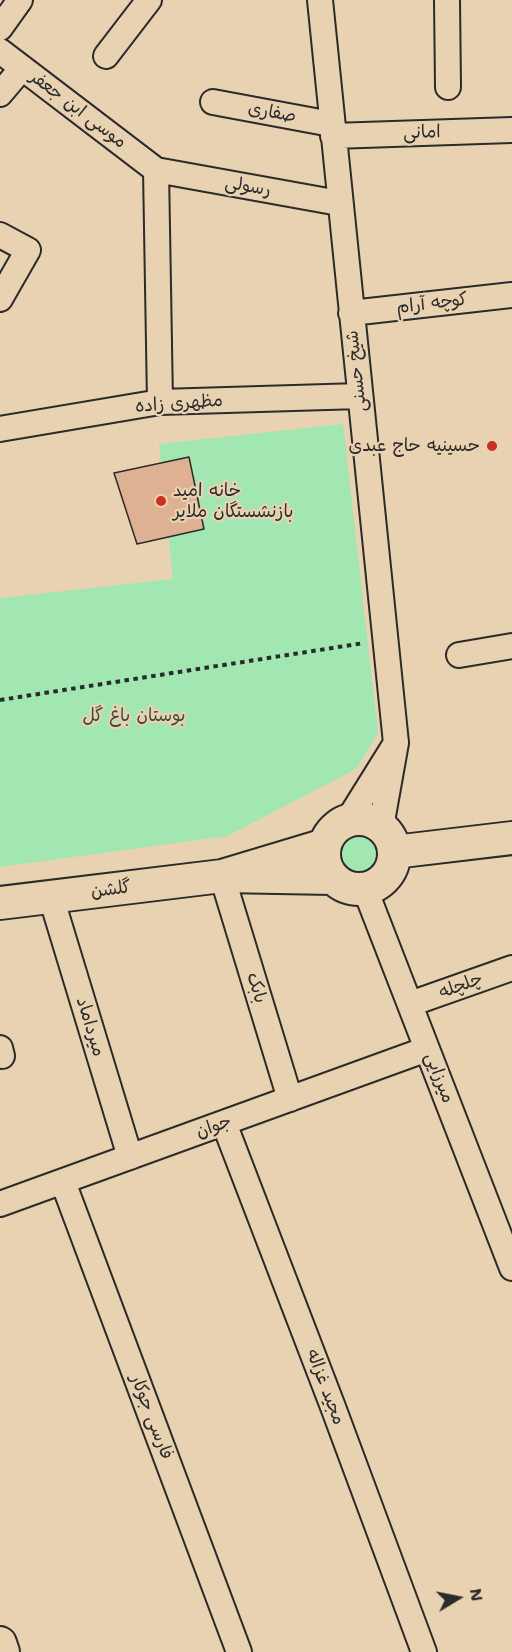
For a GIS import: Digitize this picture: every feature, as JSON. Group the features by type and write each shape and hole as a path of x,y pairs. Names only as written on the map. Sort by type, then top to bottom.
{"main road":[{"path":"348,820 371,821 388,839 390,872 384,880 365,889 354,889 342,885 333,878 325,863 325,845 337,826 348,820"},
{"path":"388,839 512,838"},
{"path":"222,876 325,845"},
{"path":"222,876 333,878"},
{"name":"گلشن","path":"0,903 222,876"},
{"path":"0,1643 3,1652"}],"street":[{"path":"0,28 20,0"},
{"path":"106,56 149,0"},
{"name":"شیخ حسنی","path":"320,0 396,743 388,839"},
{"path":"447,0 448,87"},
{"name":"موسی ابن جعفر","path":"0,51 156,170"},
{"path":"0,94 22,68"},
{"name":"صفاری","path":"213,102 332,130"},
{"name":"امانی","path":"332,130 512,130"},
{"path":"156,170 160,402"},
{"name":"رسولی","path":"156,170 339,203"},
{"path":"0,235 28,250 0,299"},
{"name":"کوچه آرام","path":"351,313 512,295"},
{"name":"مظهری زاده","path":"0,429 160,402 360,396"},
{"path":"459,654 512,645"},
{"path":"348,820 396,743"},
{"name":"بابک","path":"222,876 290,1099"},
{"name":"میرزایی","path":"365,889 506,1237 512,1268"},
{"name":"میرداماد","path":"51,897 130,1157"},
{"name":"چلچله","path":"410,1004 512,968"},
{"name":"جوان","path":"0,1204 428,1049"},
{"name":"مجید غزاله","path":"224,1123 424,1652"},
{"name":"فارسی جوکار","path":"63,1182 238,1652"}],"path":[{"path":"0,700 385,640"}],"green space":[{"name":"بوستان باغ گل","path":"343,424 378,733 356,769 227,836 0,867 0,598 173,579 159,444"},
{"path":"359,830 375,837 382,853 375,869 359,876 343,869 336,853 343,837"}],"building":[{"name":"خانه امید بازنشستگان ملایر","path":"189,457 204,529 137,544 114,473"}],"place":[{"name":"حسینیه حاج عبدی","path":"492,446"},
{"name":"خانه امید بازنشستگان ملایر","path":"161,501"}]}
